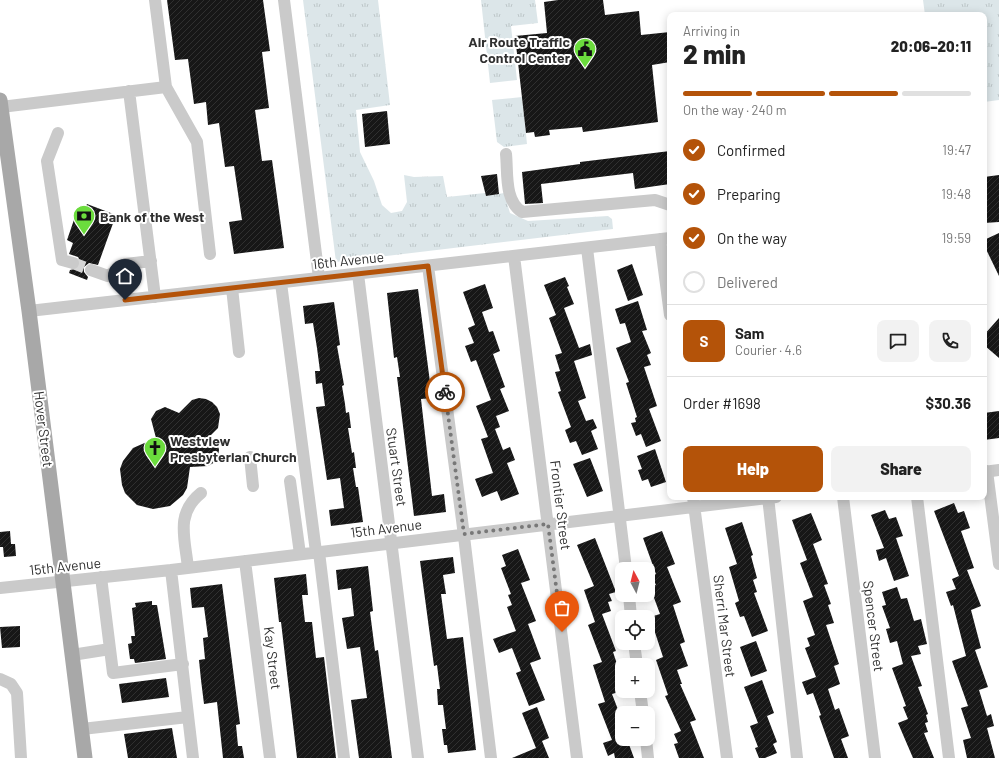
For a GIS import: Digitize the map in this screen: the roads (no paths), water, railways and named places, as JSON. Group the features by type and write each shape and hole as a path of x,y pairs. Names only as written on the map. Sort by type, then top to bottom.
{"main road":[{"name":"Hover Street","path":"0,104 29,311 85,758"}],"street":[{"path":"155,0 166,87 197,142 210,254"},
{"path":"284,0 319,278"},
{"path":"0,104 166,87"},
{"path":"129,91 155,297"},
{"path":"58,133 47,161 62,260 73,263"},
{"path":"506,154 511,200 515,208 522,212 655,200 667,204"},
{"path":"665,239 667,269"},
{"name":"16th Avenue","path":"29,311 665,239"},
{"path":"587,248 625,562"},
{"name":"Frontier Street","path":"514,256 577,758"},
{"path":"91,270 108,276 126,264 151,261"},
{"path":"428,266 464,534 491,758"},
{"name":"Stuart Street","path":"358,274 366,349 392,543 418,758"},
{"path":"281,283 344,758"},
{"path":"232,288 239,352"},
{"path":"250,457 253,486"},
{"path":"987,472 999,470"},
{"path":"290,481 300,554"},
{"path":"987,485 999,564"},
{"path":"188,568 183,519 187,508 201,493"},
{"name":"15th Avenue","path":"0,588 171,570 619,516 694,502 725,500"},
{"path":"771,500 797,758"},
{"name":"Spencer Street","path":"843,500 875,758"},
{"path":"917,500 949,758"},
{"name":"Sherri Mar Street","path":"694,502 727,758"},
{"name":"Kay Street","path":"245,561 270,758"},
{"path":"171,570 193,758"},
{"path":"101,578 113,673 183,664"},
{"path":"72,655 110,649"},
{"path":"0,679 11,684 16,693 21,758"},
{"path":"82,729 188,718"},
{"path":"647,746 648,758"}],"tunnel":[{"path":"73,263 91,270"}],"place":[{"name":"Air Route Traffic Control Center","path":"585,68"},
{"name":"Bank of the West","path":"84,236"},
{"name":"Westview Presbyterian Church","path":"155,468"}]}
